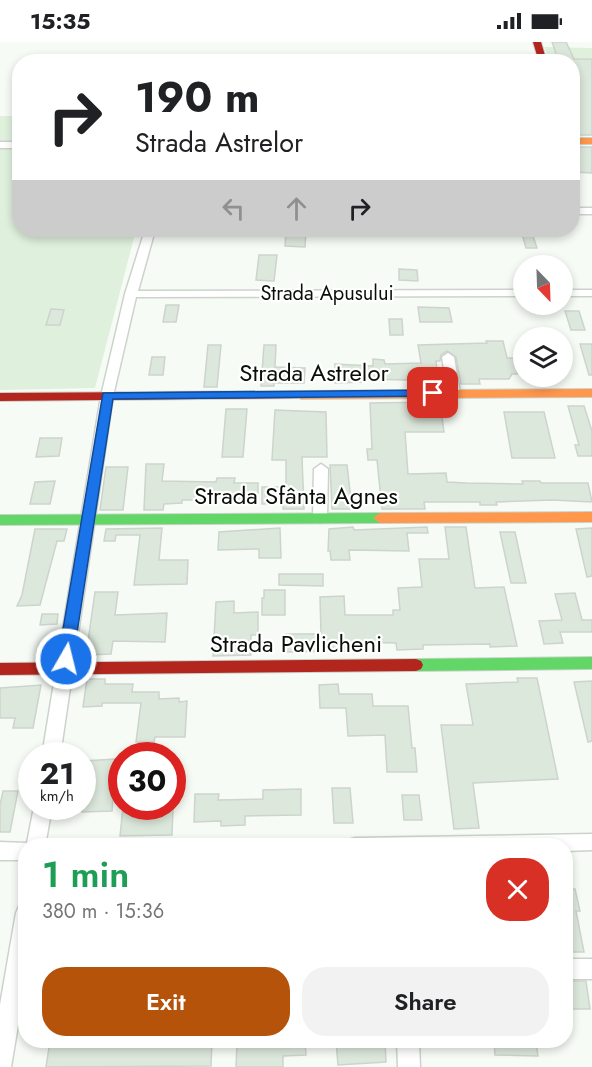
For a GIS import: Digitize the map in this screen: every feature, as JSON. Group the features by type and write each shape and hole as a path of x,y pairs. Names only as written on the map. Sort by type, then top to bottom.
{"street":[{"path":"53,742 108,396 131,294 148,237"},
{"name":"Strada Apusului","path":"131,294 513,293"},
{"path":"573,293 592,293"},
{"path":"448,357 454,393"},
{"name":"Strada Astrelor","path":"0,397 592,393"},
{"path":"320,518 321,469"},
{"name":"Strada Sfânta Agnes","path":"0,520 592,517"},
{"name":"Strada Pavlicheni","path":"0,669 592,663"},
{"path":"37,838 41,820"},
{"path":"573,842 592,842"},
{"path":"0,851 18,851"},
{"path":"0,1067 18,960"},
{"path":"573,969 592,969"},
{"path":"408,1048 409,1067"}],"green space":[{"path":"544,47 592,48 592,58 580,58 580,54 547,54"},
{"path":"0,116 12,116 12,237 134,237 95,388 0,390"}],"building":[{"path":"552,42 566,42 572,54 556,54"},
{"path":"580,59 592,59 592,135 580,135"},
{"path":"580,147 592,147 592,173 580,172"},
{"path":"286,237 306,237 305,247 285,246"},
{"path":"523,237 533,237 537,248 526,248"},
{"path":"259,255 277,255 274,281 256,280"},
{"path":"399,269 417,270 418,281 399,280"},
{"path":"166,305 179,305 176,322 163,322"},
{"path":"418,307 449,308 452,322 420,322"},
{"path":"51,309 64,310 60,325 46,325"},
{"path":"573,311 579,311 585,330 573,330 573,327 570,327 566,315 573,315"},
{"path":"389,319 402,319 403,335 390,335"},
{"path":"486,341 503,341 507,358 513,358 513,374 509,379 479,379 480,384 461,384 456,357 447,351 441,355 440,361 436,361 439,386 422,386 421,381 405,380 365,379 365,382 335,383 335,364 373,366 373,359 384,360 385,364 421,363 418,345 487,343"},
{"path":"580,344 592,344 592,375 589,375"},
{"path":"208,345 221,345 217,387 204,387"},
{"path":"264,345 276,345 275,367 305,368 304,383 274,383 274,386 261,386"},
{"path":"152,357 165,357 163,375 149,375"},
{"path":"440,402 444,432 405,432 408,474 446,473 447,482 467,483 523,484 522,481 540,481 541,483 588,483 592,502 552,500 496,502 497,505 480,505 480,502 424,502 425,509 382,509 377,460 368,460 367,449 372,449 370,403"},
{"path":"568,406 584,406 592,431 592,456 578,456 575,445 579,445"},
{"path":"226,409 247,409 243,457 222,457"},
{"path":"275,410 326,412 327,457 302,457 304,509 283,509 283,503 262,504 262,487 286,487 286,460 272,460"},
{"path":"504,412 544,412 555,458 512,458"},
{"path":"40,438 62,438 59,456 36,457"},
{"path":"146,464 164,464 162,481 216,482 217,478 235,478 234,483 258,483 258,493 246,503 227,503 209,488 208,500 182,500 182,503 164,504 163,510 144,510"},
{"path":"330,465 347,465 352,509 332,509"},
{"path":"106,467 128,467 123,510 100,510"},
{"path":"55,481 50,504 30,504 35,482"},
{"path":"353,527 354,530 427,527 428,533 407,533 409,551 349,550 350,560 331,560 330,551 328,551 329,529"},
{"path":"445,527 466,527 475,588 504,587 517,646 423,645 423,649 397,650 396,643 349,642 350,651 286,652 286,634 321,634 320,597 344,596 345,615 393,615 393,610 400,610 398,588 422,587 419,559 449,559"},
{"path":"162,528 159,560 188,560 187,584 134,585 140,535 116,535 115,541 104,541 106,529"},
{"path":"280,528 281,558 259,558 259,549 218,550 219,532"},
{"path":"592,528 592,576 587,577 576,529"},
{"path":"35,529 67,529 64,541 57,541 40,605 17,606 22,595"},
{"path":"500,532 515,532 526,583 511,583"},
{"path":"279,574 323,574 323,586 279,585"},
{"path":"264,590 285,590 285,615 262,615"},
{"path":"95,592 118,592 115,615 167,613 165,642 113,641 111,654 86,655"},
{"path":"575,593 582,620 592,620 592,632 560,632 563,643 544,644 539,621 562,620 555,594"},
{"path":"234,601 234,613 258,612 258,635 251,635 251,655 213,656 216,602"},
{"path":"42,614 58,614 57,624 40,625"},
{"path":"517,678 537,678 558,779 473,783 479,828 454,829 441,725 473,725 466,684 518,682"},
{"path":"87,679 105,679 105,684 133,684 132,692 159,692 159,699 179,698 179,702 187,701 185,737 155,737 154,742 136,742 141,703 102,703 102,706 83,707"},
{"path":"592,681 592,741 588,742 574,682"},
{"path":"338,684 339,694 372,694 373,706 408,706 417,772 387,772 385,735 348,736 346,708 320,708 319,685"},
{"path":"41,685 33,728 13,728 15,718 0,718 0,688"},
{"path":"108,759 108,811 96,812 96,760"},
{"path":"332,788 350,788 353,823 334,823"},
{"path":"301,789 301,815 245,816 245,825 221,826 221,821 194,822 195,794 219,794 218,800 263,799 263,790"},
{"path":"3,791 18,791 10,832 0,832 0,805"},
{"path":"402,795 419,795 422,820 404,820"},
{"path":"122,820 173,820 172,835 120,836"},
{"path":"573,889 575,889 580,911 576,911 584,952 573,952"},
{"path":"573,981 586,981 590,1009 573,1009"},
{"path":"49,1048 212,1048 211,1066 46,1067"},
{"path":"237,1048 306,1048 306,1055 283,1056 283,1067 236,1067"},
{"path":"337,1048 385,1048 386,1062 338,1065"},
{"path":"494,1048 537,1048 538,1056 495,1055"}],"traffic: fast":[{"path":"0,520 380,518"},
{"path":"416,665 592,663"}],"traffic: slow":[{"path":"580,141 592,141"},
{"path":"301,395 592,393"},
{"path":"380,518 592,517"}],"traffic: jam":[{"path":"537,42 541,54"},
{"path":"0,397 301,395"},
{"path":"0,669 416,665"}],"route":[{"path":"66,659 108,396 433,393"}]}
